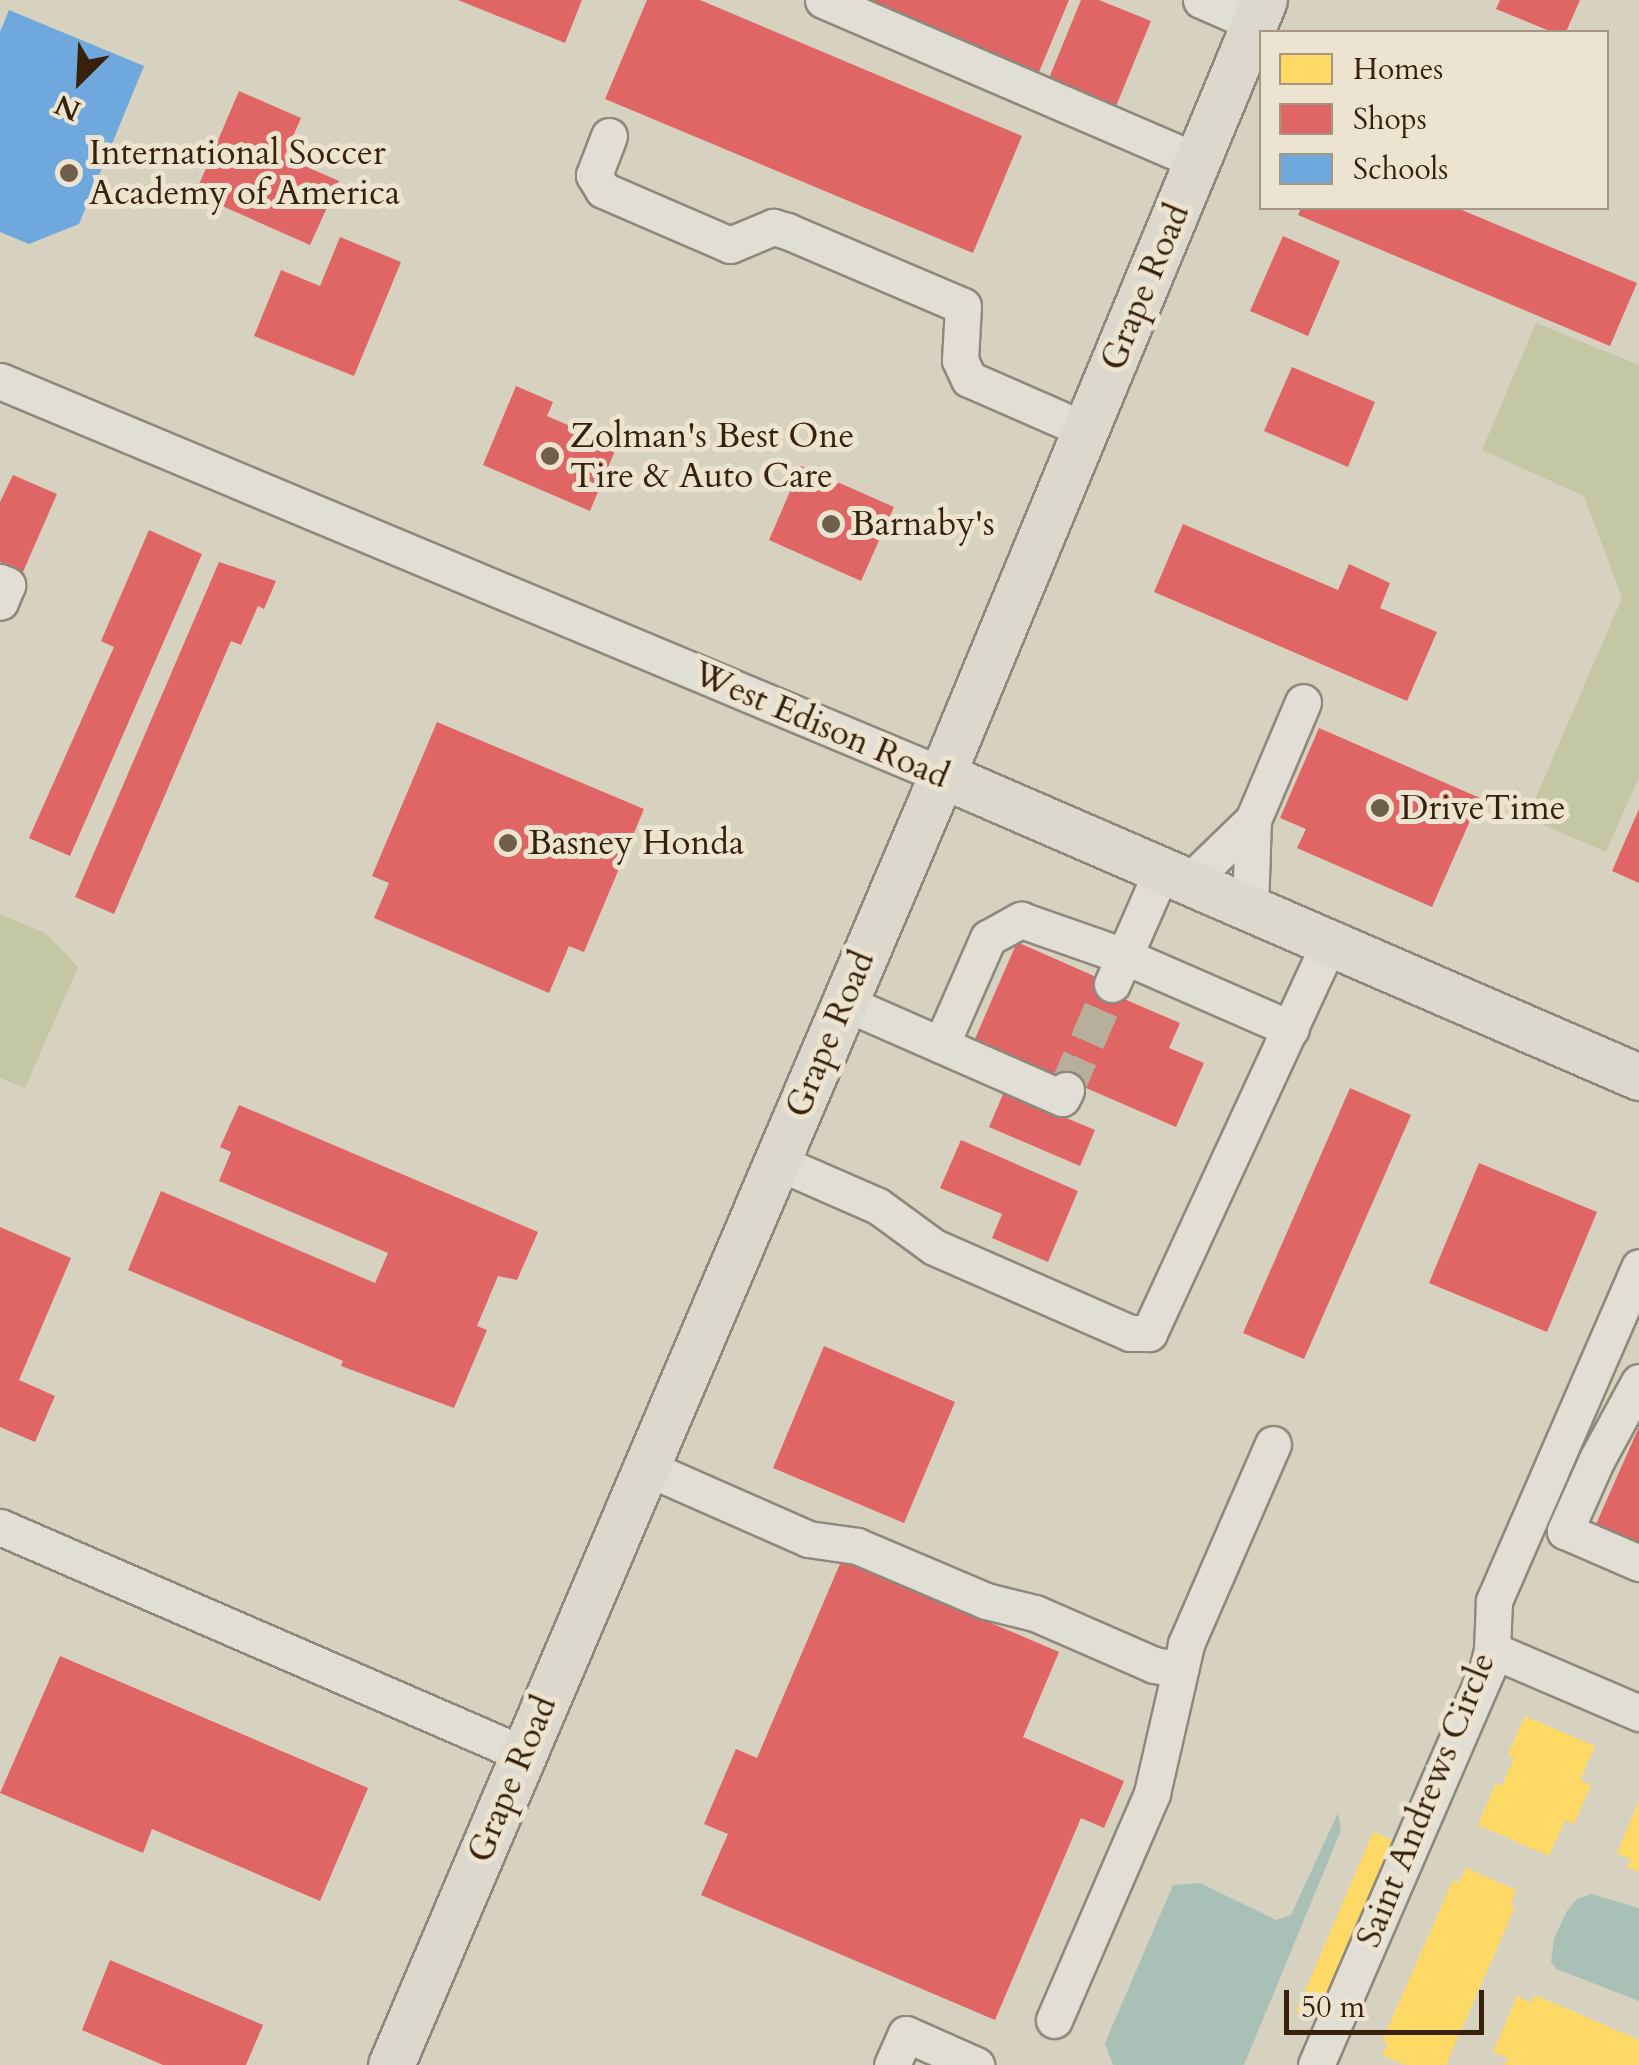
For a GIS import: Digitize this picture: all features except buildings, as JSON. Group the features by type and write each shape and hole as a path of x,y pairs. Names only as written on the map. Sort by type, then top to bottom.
{"main road":[{"name":"Grape Road","path":"391,2065 942,775 1259,12"},
{"name":"West Edison Road","path":"942,775 1329,943 1635,1066"}],"street":[{"path":"823,0 1197,161"},
{"path":"1201,0 1259,12"},
{"path":"609,136 594,176 603,190 730,245 773,227 788,231 963,306 960,360 969,379 1085,430"},
{"name":"West Edison Road","path":"0,381 942,775"},
{"path":"0,582 7,585 0,602"},
{"path":"1250,908 1253,820 1303,702"},
{"path":"1118,970 1176,876 1253,820"},
{"path":"942,1045 988,938 1021,920 1118,970 1291,1029"},
{"path":"775,1161 878,1206 934,1246 1130,1333 1149,1333 1329,943"},
{"path":"843,1002 1062,1098 1066,1090"},
{"name":"Saint Andrews Circle","path":"1324,2062 1492,1650 1494,1601 1629,1303 1639,1267"},
{"path":"1639,1382 1596,1458 1566,1531 1639,1563"},
{"path":"1054,2020 1152,1793 1178,1669 1274,1444"},
{"path":"645,1466 808,1539 857,1546 986,1601 1035,1612 1154,1665 1178,1669"},
{"path":"0,1527 522,1754"},
{"path":"1492,1650 1639,1713"},
{"path":"892,2065 906,2034 976,2065"}],"green space":[{"path":"1536,323 1639,365 1639,777 1606,852 1527,818 1622,598 1584,496 1482,450"},
{"path":"0,914 45,933 78,967 25,1088 0,1078"}],"shaded area":[{"path":"1338,1813 1341,1830 1244,2065 1113,2065 1105,2043 1173,1885 1200,1883 1276,1920 1291,1915"},
{"path":"1591,1894 1639,1908 1639,2001 1557,1969 1551,1962 1554,1938 1567,1911 1577,1899"}],"tunnel":[{"path":"1066,1090 1112,984"}],"place":[{"name":"International Soccer Academy of America","path":"69,173"},
{"name":"Zolman's Best One Tire & Auto Care","path":"550,456"},
{"name":"Barnaby's","path":"831,524"},
{"name":"DriveTime","path":"1380,808"},
{"name":"Basney Honda","path":"508,843"}]}
